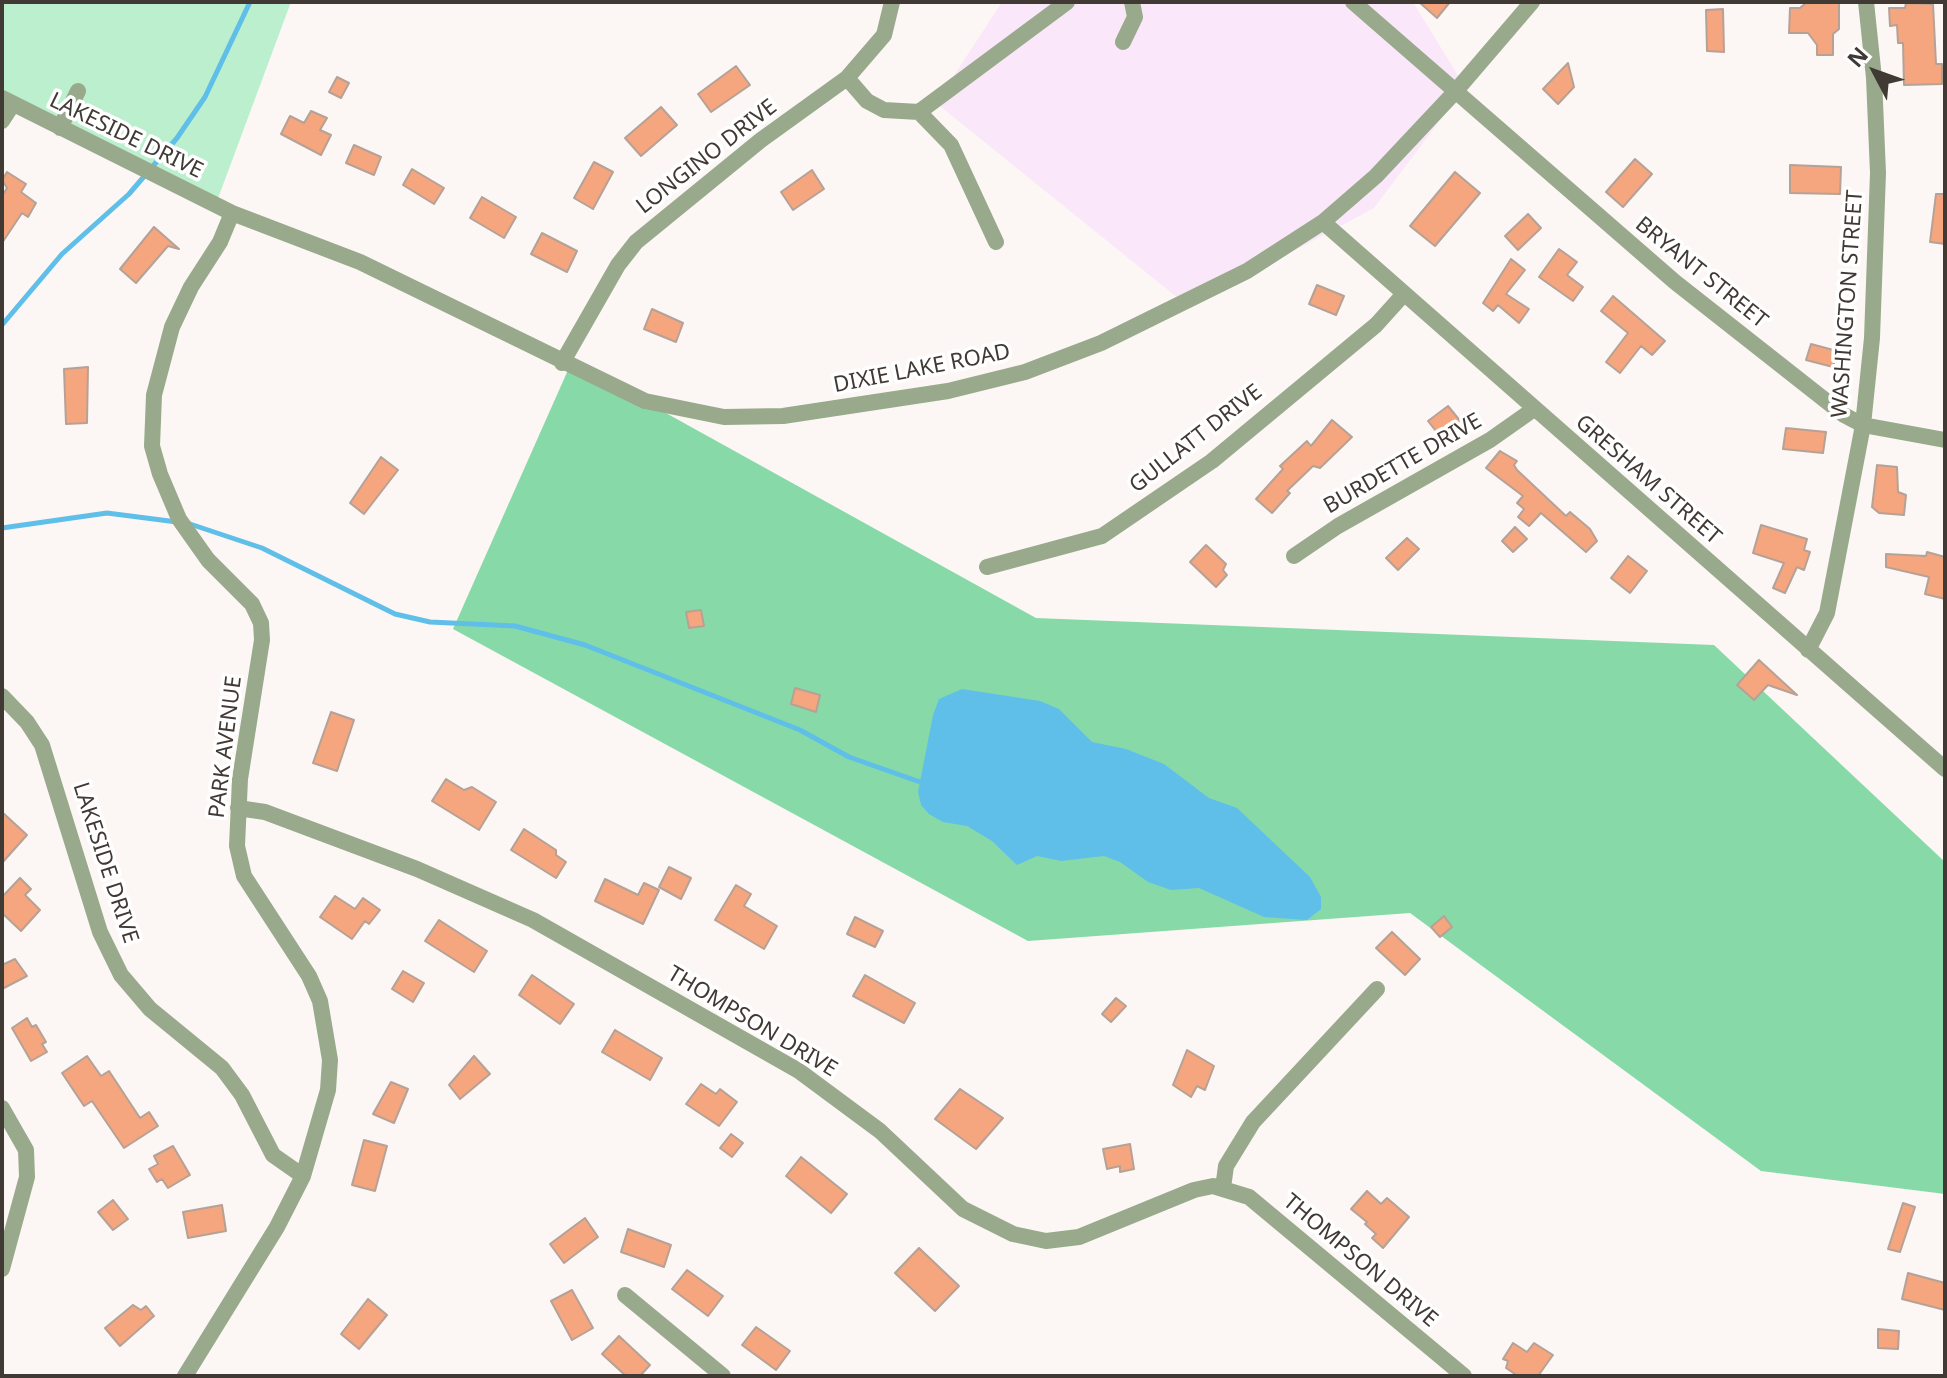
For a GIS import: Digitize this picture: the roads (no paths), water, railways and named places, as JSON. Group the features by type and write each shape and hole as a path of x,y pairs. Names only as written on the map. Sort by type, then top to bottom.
{"street":[{"name":"LONGINO DRIVE","path":"562,363 618,265 636,242 761,140 847,78 884,35 892,2"},
{"path":"847,78 867,101 884,110 919,112 1067,2"},
{"path":"1123,42 1135,17 1132,2"},
{"name":"BRYANT STREET","path":"1353,2 1675,282 1844,415 1863,425 1945,440"},
{"name":"DIXIE LAKE ROAD","path":"232,213 360,262 645,401 724,417 783,416 948,391 1025,372 1101,343 1247,271 1323,222 1376,176 1454,93 1532,2"},
{"name":"WASHINGTON STREET","path":"1808,650 1827,613 1863,425 1872,338 1878,173 1874,78 1866,2"},
{"path":"60,128 78,91"},
{"path":"2,121 7,101"},
{"name":"LAKESIDE DRIVE","path":"7,101 232,213"},
{"path":"919,112 951,145 996,242"},
{"name":"PARK AVENUE","path":"185,1376 277,1227 303,1176 328,1090 328,1030 309,976 244,876 237,846 238,808 262,640 261,623 252,604 208,560 179,519 160,474 150,425 154,395 172,327 191,287 220,242 232,213"},
{"name":"GRESHAM STREET","path":"1323,222 1945,769"},
{"name":"GULLATT DRIVE","path":"987,567 1102,536 1212,461 1376,325 1403,295"},
{"name":"BURDETTE DRIVE","path":"1294,556 1338,526 1490,440 1534,409"},
{"name":"LAKESIDE DRIVE","path":"2,696 27,722 42,745 100,932 121,975 150,1009 222,1068 242,1095 273,1155 303,1176"},
{"name":"THOMPSON DRIVE","path":"238,808 265,812 417,869 533,920 799,1071 880,1131 963,1209 1013,1234 1046,1241 1079,1237 1194,1190 1223,1188 1249,1197 1455,1373"},
{"path":"1223,1188 1226,1166 1253,1122 1377,989"},
{"path":"2,1108 26,1150 27,1177 2,1269"},
{"path":"625,1295 723,1376"}],"water":[{"path":"962,689 1040,701 1059,709 1092,742 1126,749 1164,764 1209,798 1237,808 1310,877 1321,897 1321,909 1307,920 1264,917 1199,888 1171,890 1148,882 1120,862 1104,856 1061,861 1037,856 1017,865 992,841 967,826 943,822 929,814 921,805 918,792 933,715 939,699"}],"waterway":[{"path":"2,325 62,254 129,194 177,138 205,97 250,2"},
{"path":"2,528 107,513 177,522"},
{"path":"187,523 262,548 395,614 430,622 515,626 585,645 800,730 849,757 920,782"}]}
